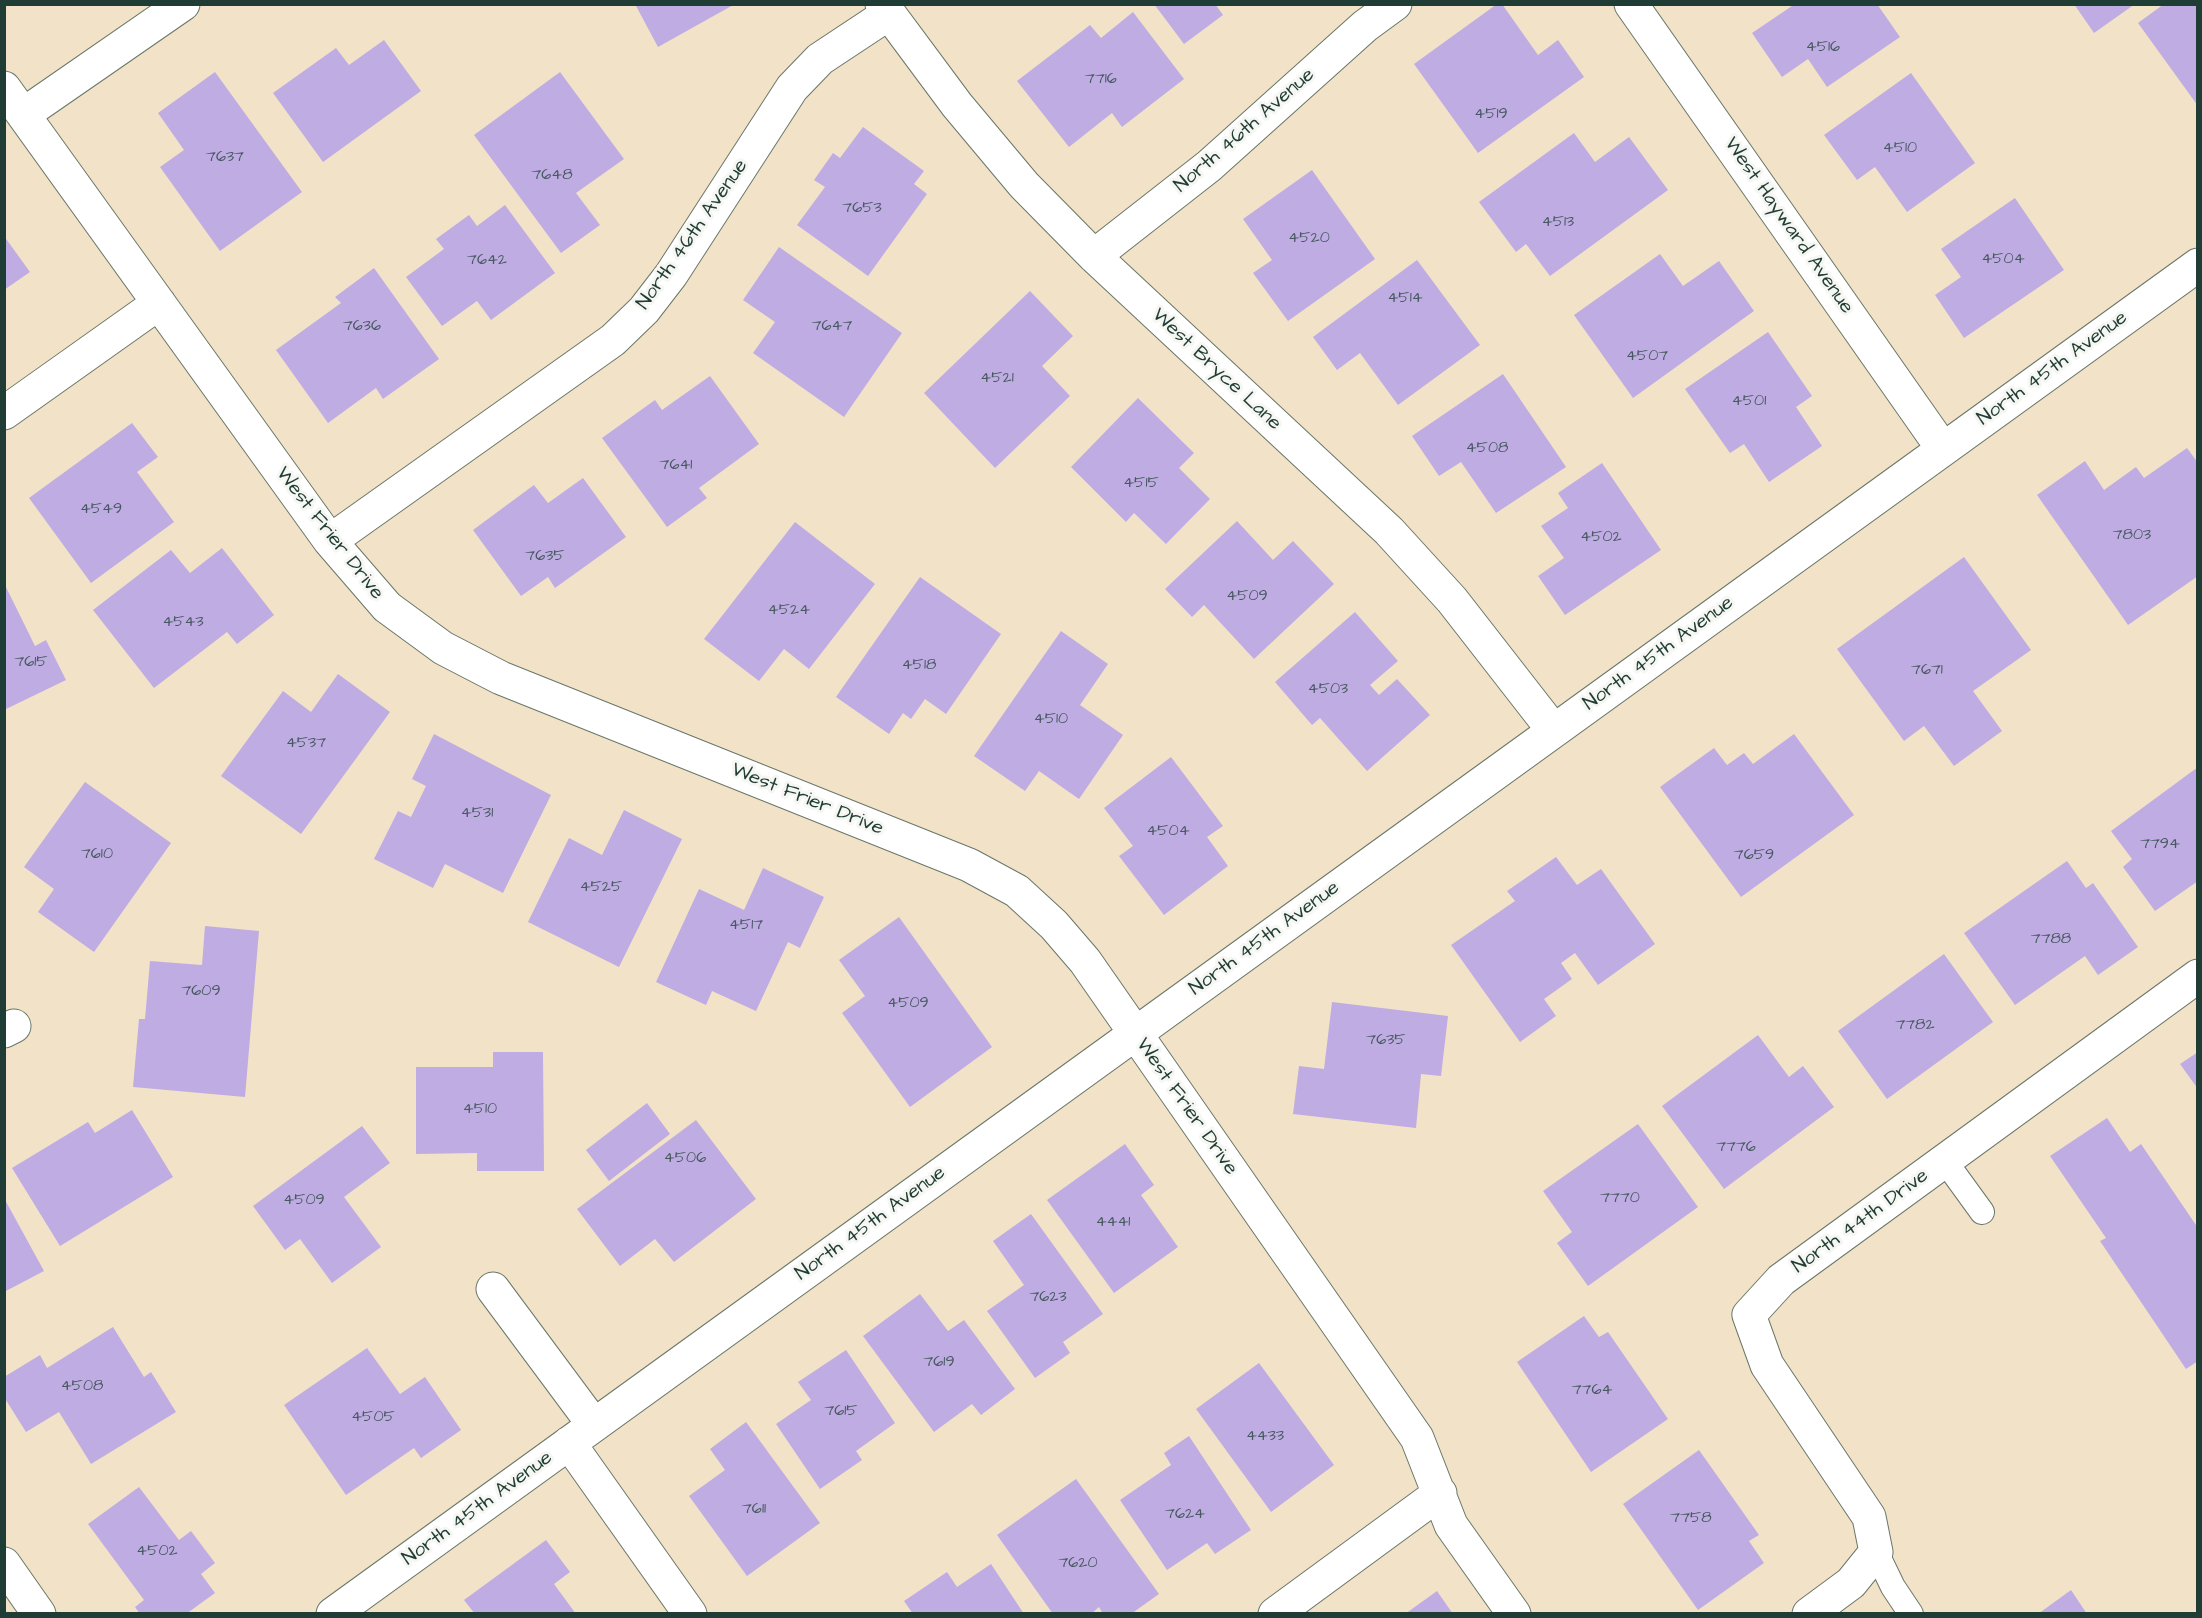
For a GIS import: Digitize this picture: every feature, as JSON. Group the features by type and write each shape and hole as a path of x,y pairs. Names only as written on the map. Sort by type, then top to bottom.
{"street":[{"path":"24,114 183,4"},
{"name":"North 46th Avenue","path":"1094,256 1209,166 1365,26 1395,4"},
{"name":"West Hayward Avenue","path":"1631,4 1943,449"},
{"name":"North 46th Avenue","path":"330,541 613,340 644,310 671,275 792,88 820,59 885,9"},
{"name":"West Bryce Lane","path":"885,9 957,105 1024,185 1094,256 1389,531 1452,600 1554,731"},
{"name":"West Frier Drive","path":"4,88 330,541 387,607 443,648 492,673 969,865 1017,891 1054,925 1085,961 1417,1438 1451,1525 1514,1614"},
{"name":"North 45th Avenue","path":"333,1614 2198,265"},
{"path":"4,413 159,303"},
{"name":"North 44th Drive","path":"1876,1552 1869,1517 1767,1365 1749,1315 1781,1280 2198,976"},
{"path":"493,1289 690,1614"},
{"path":"1275,1614 1440,1493"},
{"path":"1809,1614 1851,1582 1876,1552"},
{"path":"4,1564 39,1614"}],"lane":[{"path":"1945,1161 1982,1212"},
{"path":"1876,1552 1893,1587 1911,1614"}],"building":[{"path":"635,4 735,4 658,47"},
{"path":"1154,4 1215,4 1223,15 1184,44"},
{"path":"1497,4 1502,4 1538,55 1558,40 1584,77 1478,153 1414,64"},
{"path":"1795,4 1877,4 1900,37 1827,87 1808,59 1782,77 1752,33"},
{"path":"2074,4 2135,4 2094,33"},
{"path":"2164,4 2198,4 2198,106 2138,23"},
{"path":"1133,12 1184,79 1122,127 1112,113 1069,147 1017,81 1090,25 1101,38"},
{"path":"384,40 421,91 323,162 273,93 336,48 349,65"},
{"path":"215,72 302,192 220,251 160,167 184,150 158,113"},
{"path":"560,72 624,159 576,193 600,225 561,253 474,135"},
{"path":"1911,73 1975,163 1907,212 1875,167 1857,180 1824,135"},
{"path":"863,127 924,171 914,184 927,194 868,276 797,225 825,187 814,180 833,153 840,158"},
{"path":"1574,133 1595,162 1629,137 1668,190 1550,276 1526,244 1516,252 1479,202"},
{"path":"1312,170 1375,259 1288,321 1253,273 1272,260 1243,219"},
{"path":"2015,198 2064,270 1964,338 1935,295 1961,277 1941,249"},
{"path":"505,205 555,273 491,320 477,301 442,326 406,277 444,249 436,239 469,215 477,226"},
{"path":"4,236 30,272 4,290"},
{"path":"779,247 902,333 844,417 753,353 775,322 743,300"},
{"path":"1660,254 1683,286 1719,261 1754,311 1633,398 1574,315"},
{"path":"1417,260 1480,345 1398,405 1360,353 1337,370 1313,337"},
{"path":"374,268 439,359 383,399 376,388 328,423 276,350 341,303 335,297"},
{"path":"1030,291 1073,336 1042,366 1070,396 995,468 924,393"},
{"path":"1768,332 1812,396 1796,407 1822,446 1769,482 1744,444 1730,453 1685,389"},
{"path":"1503,374 1566,467 1496,513 1461,462 1439,476 1412,436"},
{"path":"710,376 759,444 699,488 707,498 667,527 602,438 655,400 662,410"},
{"path":"1138,398 1194,453 1179,468 1210,499 1166,544 1134,513 1126,522 1071,467"},
{"path":"132,423 158,457 137,472 174,522 91,583 29,498"},
{"path":"2187,448 2198,463 2198,576 2128,625 2037,495 2085,461 2104,490 2136,467 2144,478"},
{"path":"1602,463 1661,550 1565,615 1538,576 1564,558 1541,526 1568,508 1558,493"},
{"path":"583,478 626,537 555,588 548,577 521,596 473,530 534,485 548,503"},
{"path":"1237,521 1273,560 1293,541 1334,584 1254,659 1204,605 1192,617 1165,589"},
{"path":"795,522 875,584 809,669 784,649 759,681 704,639"},
{"path":"222,548 274,615 237,644 227,632 154,688 93,610 171,550 190,573"},
{"path":"1964,557 2031,650 1973,691 2002,731 1954,766 1924,726 1904,741 1837,649"},
{"path":"920,577 1001,634 946,714 925,699 911,719 903,713 889,734 836,697"},
{"path":"4,583 35,646 46,640 66,680 4,710"},
{"path":"1355,612 1398,661 1370,685 1379,695 1397,679 1430,715 1367,771 1320,718 1312,725 1275,682"},
{"path":"1061,631 1108,664 1080,705 1123,735 1079,799 1039,771 1025,791 974,756"},
{"path":"338,674 390,712 301,834 221,776 283,691 311,712"},
{"path":"434,734 551,795 503,893 445,864 433,888 374,859 398,811 411,817 426,786 412,779"},
{"path":"1794,734 1854,815 1741,897 1660,787 1714,748 1727,765 1744,753 1753,764"},
{"path":"1171,757 1223,826 1207,837 1228,866 1164,915 1119,856 1133,846 1104,808"},
{"path":"2198,767 2198,881 2155,911 2123,867 2132,859 2111,831"},
{"path":"85,782 171,843 94,952 38,912 54,889 24,867"},
{"path":"624,810 682,839 619,967 528,922 569,838 602,855"},
{"path":"1556,857 1577,885 1601,869 1655,944 1598,985 1575,953 1561,963 1572,979 1544,999 1556,1016 1520,1042 1451,945 1515,901 1507,891"},
{"path":"2067,861 2086,888 2093,883 2138,947 2098,975 2085,956 2015,1005 1964,933"},
{"path":"763,868 824,897 800,948 788,942 756,1011 712,991 706,1005 656,982 699,889 744,910"},
{"path":"899,917 992,1047 910,1107 842,1013 865,996 839,960"},
{"path":"205,926 259,931 245,1097 133,1087 139,1019 145,1019 150,961 202,965"},
{"path":"1944,954 1993,1022 1887,1099 1838,1031"},
{"path":"1332,1002 1448,1016 1441,1076 1421,1074 1416,1128 1293,1114 1299,1066 1324,1069"},
{"path":"1758,1035 1789,1077 1803,1066 1834,1107 1724,1189 1662,1106"},
{"path":"493,1052 543,1052 544,1171 477,1171 477,1153 416,1154 416,1067 493,1067"},
{"path":"2198,1052 2198,1089 2180,1064"},
{"path":"647,1103 670,1134 609,1181 586,1150"},
{"path":"132,1110 173,1177 60,1246 12,1168 88,1122 95,1133"},
{"path":"2107,1118 2130,1152 2141,1144 2198,1228 2198,1361 2186,1369 2100,1241 2106,1238 2050,1156"},
{"path":"696,1120 756,1199 674,1262 655,1239 620,1266 577,1209"},
{"path":"1638,1124 1698,1207 1588,1286 1557,1243 1572,1232 1543,1191"},
{"path":"362,1126 390,1163 344,1197 381,1247 332,1283 300,1239 285,1250 253,1206"},
{"path":"1125,1144 1154,1185 1141,1195 1178,1247 1114,1293 1047,1200"},
{"path":"4,1198 44,1271 4,1292"},
{"path":"1031,1214 1103,1314 1063,1342 1070,1353 1035,1378 987,1311 1024,1285 993,1241"},
{"path":"920,1294 948,1331 964,1320 1015,1389 981,1415 972,1404 934,1432 863,1336"},
{"path":"1584,1316 1599,1337 1608,1332 1668,1419 1591,1472 1517,1362"},
{"path":"113,1327 144,1377 151,1372 176,1412 91,1464 59,1412 26,1432 4,1397 4,1377 40,1355 47,1368"},
{"path":"367,1348 400,1394 425,1377 461,1430 421,1458 414,1448 346,1495 284,1405"},
{"path":"846,1350 895,1423 856,1451 862,1460 820,1489 776,1424 811,1400 798,1382"},
{"path":"1259,1363 1334,1465 1271,1512 1196,1409"},
{"path":"746,1422 820,1523 747,1576 689,1496 725,1470 710,1449"},
{"path":"1189,1436 1251,1530 1215,1554 1207,1543 1167,1570 1120,1500 1171,1465 1164,1453"},
{"path":"1699,1450 1759,1535 1749,1541 1764,1563 1698,1610 1623,1504"},
{"path":"1076,1479 1159,1594 1131,1614 1103,1614 1099,1607 1091,1614 1053,1614 997,1535"},
{"path":"139,1487 179,1540 191,1531 215,1563 201,1574 215,1593 186,1614 140,1614 135,1607 144,1600 88,1524"},
{"path":"546,1540 570,1572 554,1584 576,1614 475,1614 464,1600"},
{"path":"991,1564 1024,1614 913,1614 904,1601 947,1572 957,1587"},
{"path":"2071,1590 2087,1614 2038,1614"},
{"path":"1437,1591 1453,1614 1405,1614"}]}
